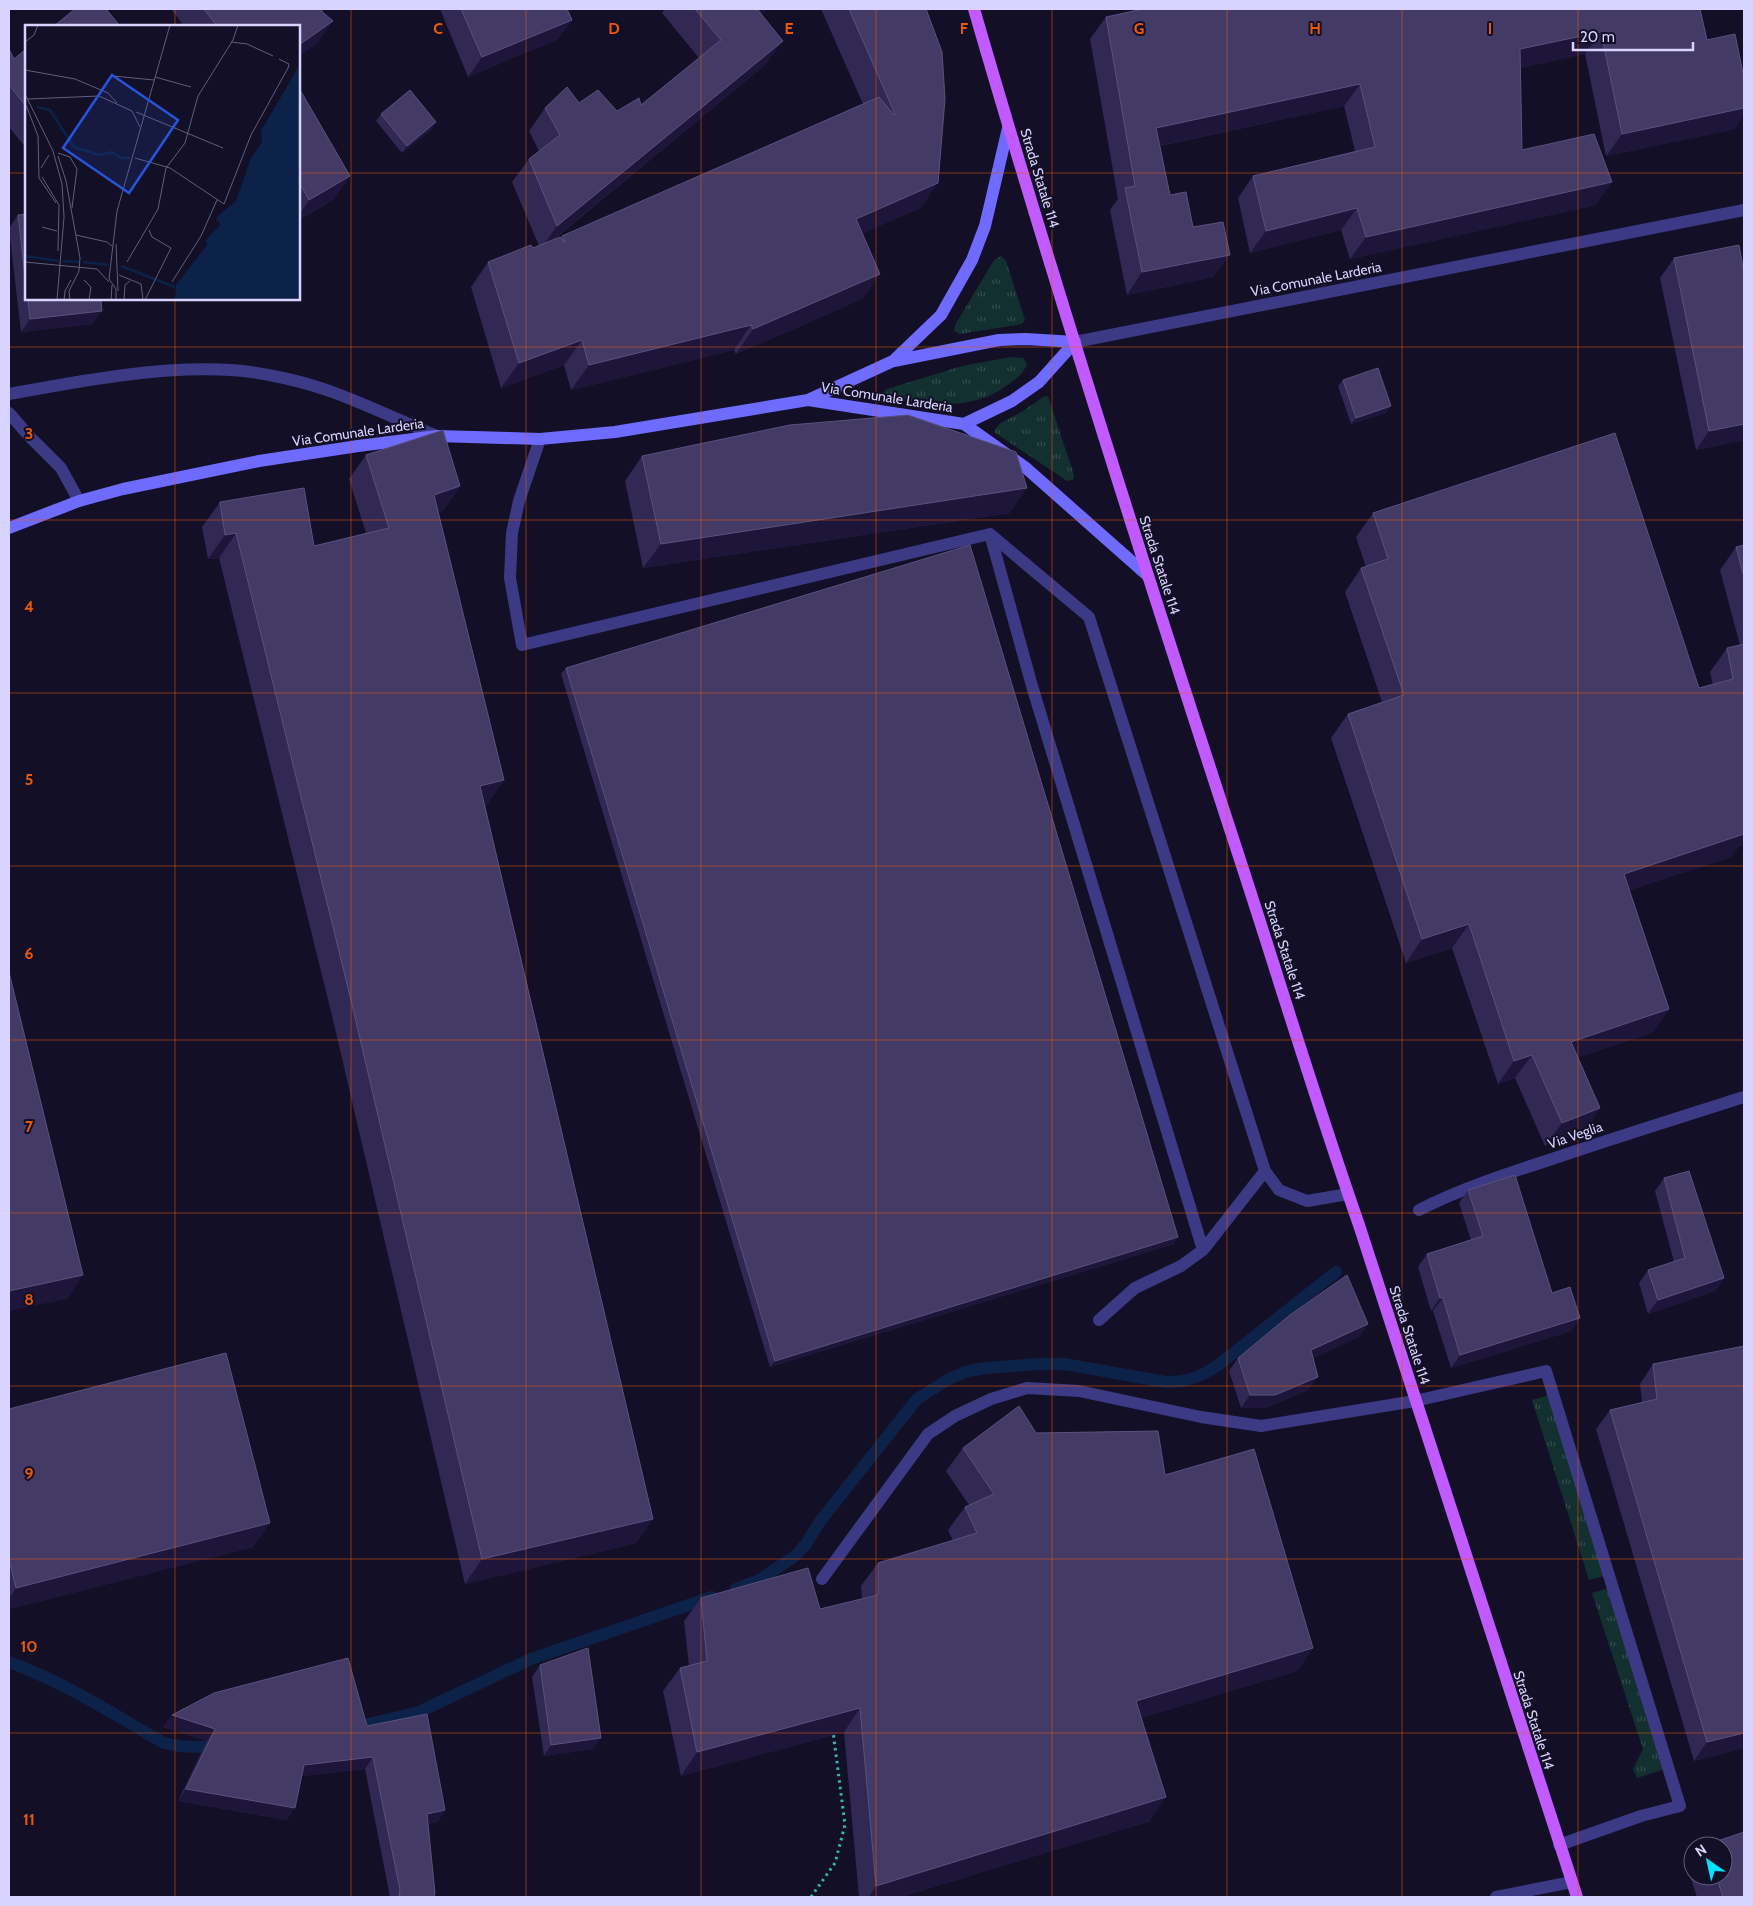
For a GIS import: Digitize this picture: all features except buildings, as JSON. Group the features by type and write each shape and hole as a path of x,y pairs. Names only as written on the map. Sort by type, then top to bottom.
{"main road":[{"name":"Strada Statale 114","path":"974,9 1008,128 1147,575 1577,1897"}],"street":[{"name":"Via Comunale Larderia","path":"893,361 941,314 972,260 984,226 1008,128"},
{"name":"Via Comunale Larderia","path":"9,528 79,502 132,487 259,461 437,436 540,439 615,432 808,400 893,361 999,340 1026,339 1075,342 1744,210"},
{"path":"964,424 1012,402 1039,382 1075,342"},
{"path":"9,394 144,373 232,370 260,374 334,393 437,436"},
{"name":"Via Comunale Larderia","path":"808,400 964,424 1026,468 1147,575"},
{"path":"9,412 29,436 61,468 79,502"},
{"path":"540,439 519,501 512,533 510,578 522,645 990,534"},
{"path":"990,534 1089,617 1265,1171 1279,1190 1307,1201 1348,1194"},
{"path":"990,534 1032,686 1203,1250"},
{"name":"Via Veglia","path":"1419,1210 1443,1198 1503,1175 1744,1097"},
{"path":"1099,1320 1135,1288 1181,1266 1203,1250 1265,1171"},
{"path":"822,1579 928,1434 955,1416 991,1399 1028,1388 1080,1391 1201,1417 1261,1426 1415,1401 1546,1371 1680,1806 1641,1816 1559,1845"},
{"path":"1496,1897 1572,1882"}],"path":[{"path":"811,1897 835,1863 845,1825 832,1729"}],"green space":[{"path":"1001,256 1006,261 1025,320 1022,324 960,334 954,331 955,325 994,260"},
{"path":"1011,357 1023,358 1027,364 1024,370 1009,384 995,393 980,399 965,403 934,404 886,399 882,394 887,389 962,366"},
{"path":"1048,396 1074,475 1073,480 1067,481 994,432 999,424 1043,397"},
{"path":"1549,1395 1605,1576 1589,1580 1532,1400"},
{"path":"1609,1588 1665,1769 1637,1778 1633,1769 1643,1749 1592,1593"}],"waterway":[{"path":"736,1589 761,1579 795,1556 806,1544 821,1520 917,1399 949,1379 968,1371 986,1368 1064,1364 1166,1382 1187,1380 1217,1366 1336,1272"},
{"path":"351,1728 419,1712 531,1659 712,1597"},
{"path":"9,1662 69,1689 164,1743 192,1747 220,1746"}]}
